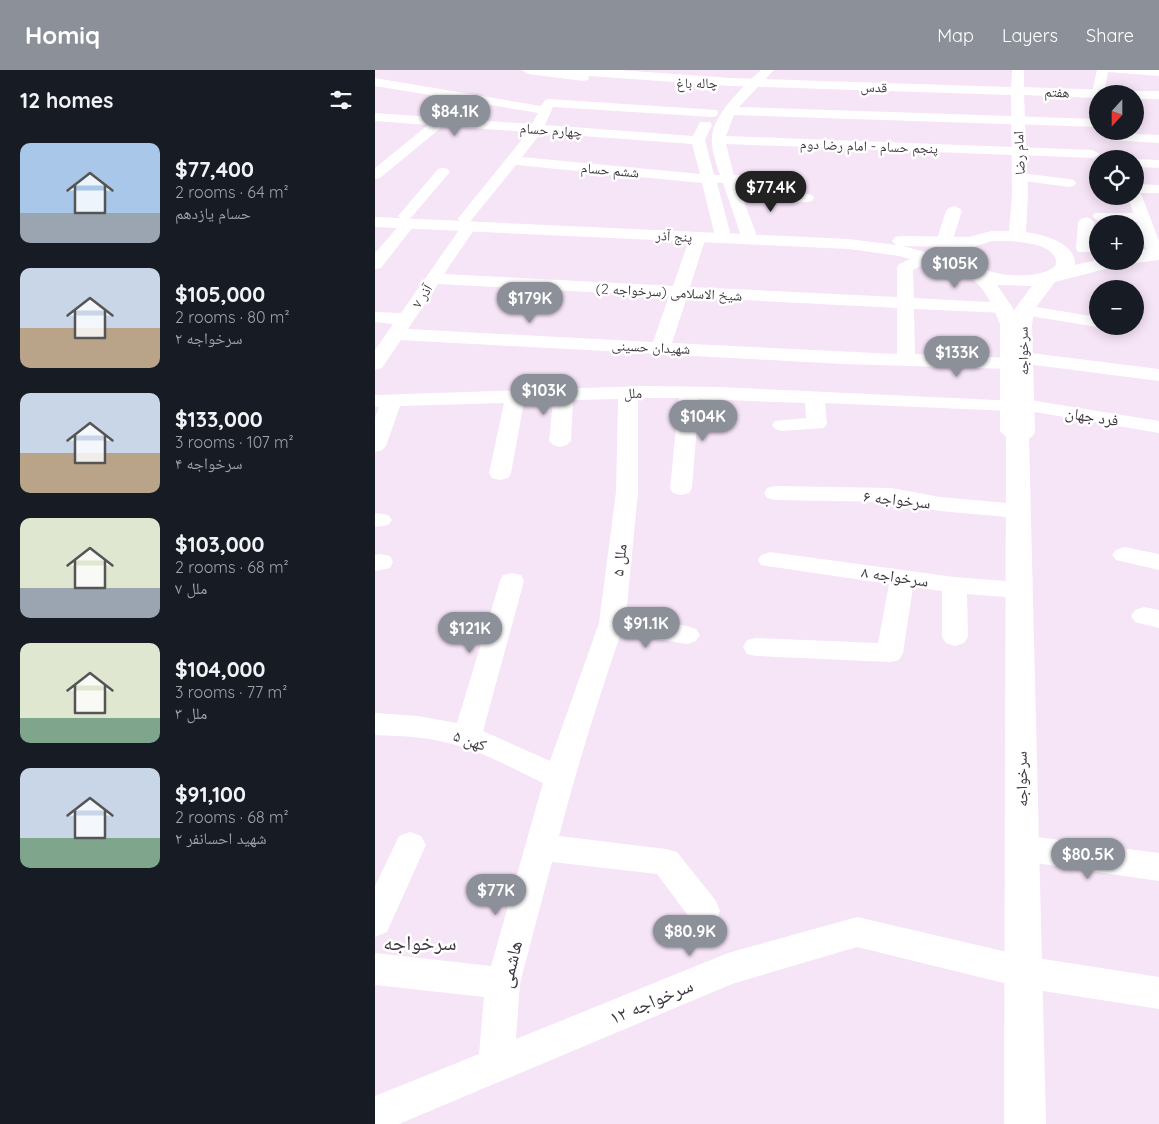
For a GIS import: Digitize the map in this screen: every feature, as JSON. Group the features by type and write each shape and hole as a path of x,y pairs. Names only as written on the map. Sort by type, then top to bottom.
{"main road":[{"name":"چاله باغ","path":"528,70 705,85 731,82"},
{"name":"چاله باغ","path":"565,70 731,82"},
{"name":"امام رضا","path":"1017,70 1018,121 1016,142 1021,177 1020,214 1017,236"},
{"name":"قدس","path":"731,82 1017,91"},
{"name":"هفتم","path":"1017,91 1089,94"},
{"path":"1144,95 1159,95"},
{"name":"پنج آذر","path":"375,215 406,220 849,244 900,251 1015,281 1053,276 1089,267"},
{"name":"پنج آذر","path":"375,222 406,220"},
{"name":"پنج آذر","path":"466,223 944,242 970,242 991,236 1017,236 1053,246 1089,250"},
{"name":"سرخواجه","path":"970,242 963,247 960,252 960,258 976,272 1004,308 1010,324 1017,360"},
{"path":"1053,246 1065,258 1066,264 1064,269 1053,276"},
{"path":"1144,254 1158,255"},
{"path":"1144,257 1158,255"},
{"name":"سرخواجه","path":"1025,1124 1017,360 1024,310 1053,276"}],"street":[{"path":"748,233 728,178 719,140 720,131 731,111 754,83 768,70"},
{"path":"1102,85 1103,70"},
{"path":"1113,70 1159,72"},
{"path":"375,82 444,94 542,116"},
{"path":"722,232 698,140 701,131 731,82"},
{"path":"444,94 425,102 542,116 712,113"},
{"path":"389,118 407,107"},
{"path":"731,111 775,108 838,115 1089,123"},
{"name":"چهارم حسام","path":"375,117 441,121 542,116 698,140"},
{"name":"آذر ۷","path":"375,364 433,279 466,223 542,116"},
{"path":"375,175 441,121"},
{"path":"1144,137 1159,139"},
{"name":"پنجم حسام - امام رضا دوم","path":"719,140 1016,142 1073,158 1089,155"},
{"name":"ششم حسام","path":"512,160 708,179 784,179"},
{"path":"1144,163 1159,164"},
{"path":"375,264 443,172"},
{"path":"1021,177 1069,184"},
{"path":"1144,188 1159,189"},
{"path":"735,198 807,198"},
{"path":"944,242 954,211"},
{"path":"741,213 760,214"},
{"path":"1144,220 1158,255"},
{"path":"661,347 698,237"},
{"path":"906,358 905,268 925,258"},
{"name":"شیخ الاسلامی (سرخواجه 2)","path":"433,279 1004,308"},
{"path":"1024,310 1089,321"},
{"name":"شهیدان حسینی","path":"375,317 402,326 661,347 834,357 1017,360 1159,374"},
{"name":"ملل ۵","path":"559,778 584,700 613,623 627,492 628,393"},
{"path":"681,488 689,393"},
{"name":"ملل","path":"383,400 689,393 815,398 1017,421"},
{"path":"560,440 563,395"},
{"path":"499,473 515,396"},
{"path":"781,425 817,424 815,398"},
{"path":"375,446 383,400"},
{"name":"فرد جهان","path":"1017,421 1159,427"},
{"name":"سرخواجه ۶","path":"775,493 891,495 940,504 1018,511"},
{"path":"1124,555 1159,562"},
{"name":"۸ سرخواجه","path":"770,560 954,585 1019,590"},
{"path":"756,647 890,653 902,577"},
{"path":"467,737 512,581"},
{"path":"954,585 955,637"},
{"path":"613,623 687,635"},
{"name":"۵ کهن","path":"375,724 401,724 467,737 559,778"},
{"name":"هاشمی","path":"496,1065 503,983 559,778"},
{"path":"375,922 410,846"},
{"path":"541,847 666,862 704,911"},
{"path":"1022,848 1159,866"},
{"name":"۱۲ سرخواجه","path":"375,1115 728,969 857,932 1024,972 1159,993"},
{"path":"375,968 503,983"}],"district":[{"name":"سرخواجه","path":"420,943"}]}
